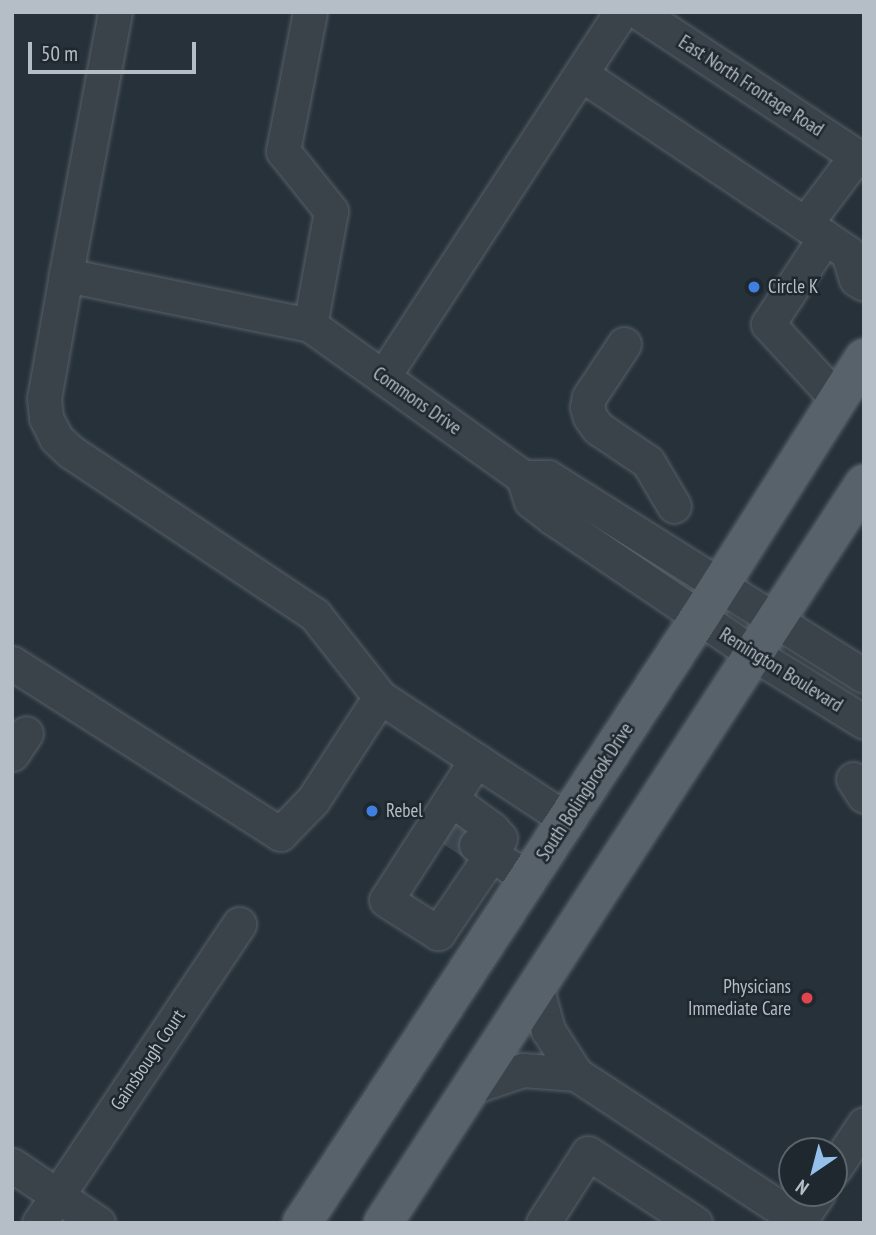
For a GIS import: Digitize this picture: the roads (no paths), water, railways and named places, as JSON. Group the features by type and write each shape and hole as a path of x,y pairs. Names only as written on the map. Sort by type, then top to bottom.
{"main road":[{"name":"South Bolingbrook Drive","path":"302,1223 720,586 864,358"},
{"path":"383,1223 864,484"}],"street":[{"path":"115,12 44,398 46,418 56,438 71,452 315,615 380,697 567,820"},
{"path":"66,275 310,325 331,211 283,151 310,12"},
{"path":"383,377 621,12"},
{"name":"East North Frontage Road","path":"638,12 860,158"},
{"path":"581,74 835,237 856,279 864,284"},
{"path":"838,400 768,324 835,237 860,158"},
{"name":"Commons Drive","path":"310,325 523,477 548,477 720,586"},
{"path":"624,344 589,397 587,407 590,417 598,428 648,462 674,506"},
{"name":"Commons Drive","path":"523,477 531,501 699,618"},
{"name":"Remington Boulevard","path":"720,586 864,676"},
{"name":"Remington Boulevard","path":"699,618 864,722"},
{"path":"12,663 280,834 313,800 380,697"},
{"path":"438,933 476,760"},
{"path":"462,830 529,878"},
{"path":"462,830 386,900 478,956"},
{"name":"Gainsbough Court","path":"48,1209 239,923"},
{"path":"536,986 548,1030 576,1074 799,1222 809,1207"},
{"path":"470,1088 523,1070 576,1074"},
{"path":"848,1148 864,1124"},
{"path":"543,1223 588,1153 695,1223"},
{"path":"12,1165 48,1209 98,1223"}],"tunnel":[{"path":"451,829 476,845"}],"place":[{"name":"Circle K","path":"754,287"},
{"name":"Rebel","path":"372,811"},
{"name":"Physicians Immediate Care","path":"807,998"}]}
